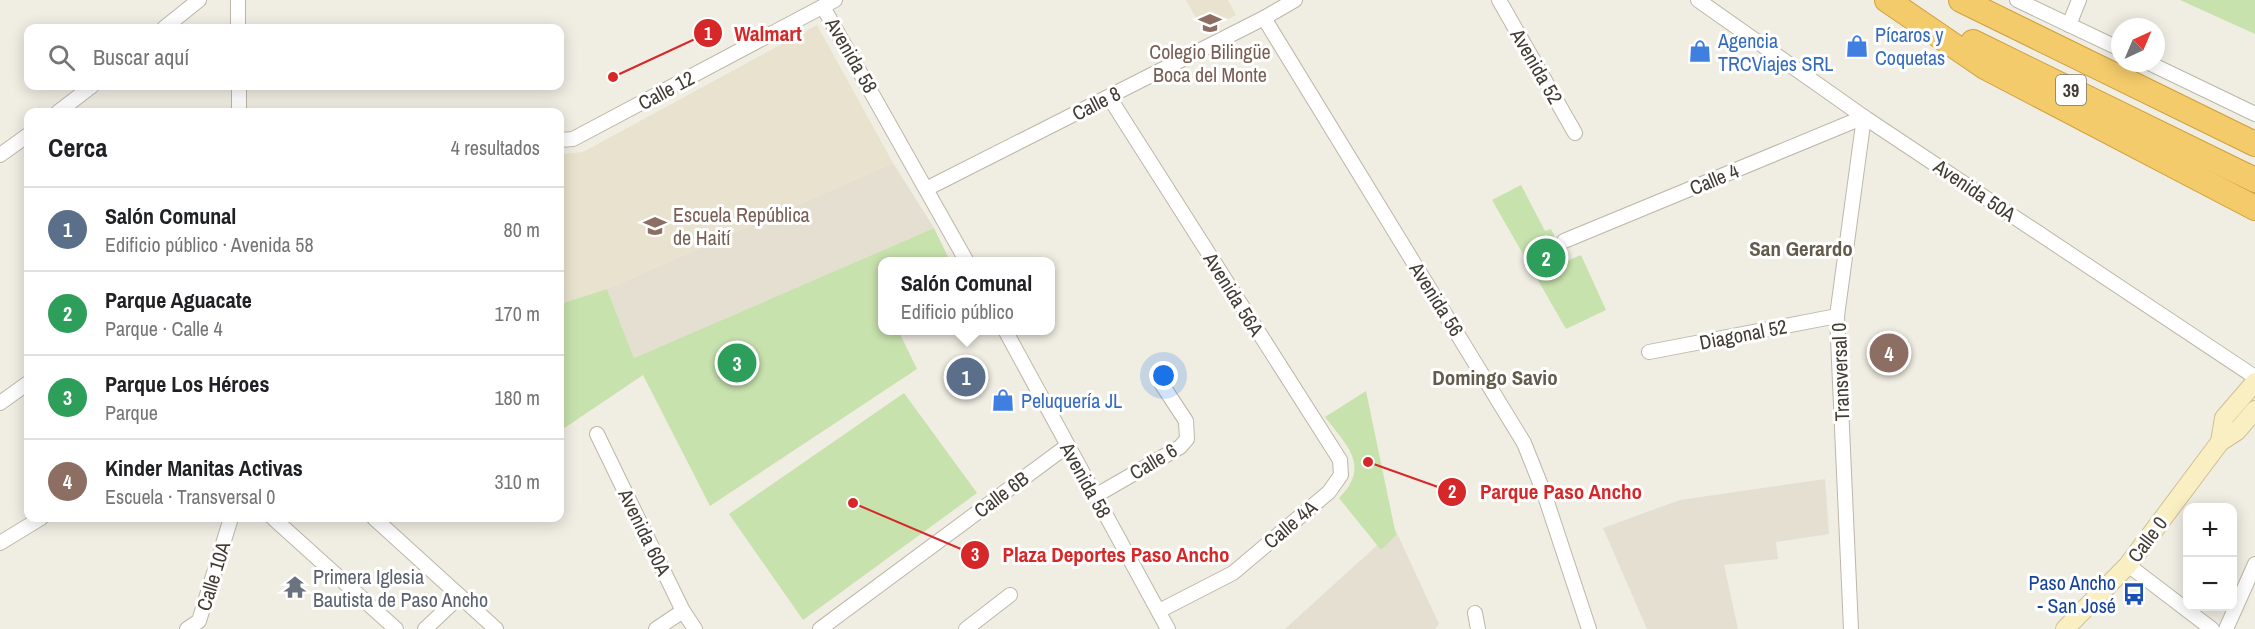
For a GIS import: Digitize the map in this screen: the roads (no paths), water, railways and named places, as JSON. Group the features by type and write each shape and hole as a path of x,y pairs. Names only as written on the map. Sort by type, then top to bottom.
{"highway":[{"name":"39","path":"1887,0 2255,180"},
{"path":"1887,0 1985,67 2255,208"},
{"name":"39","path":"1961,0 2255,144"},
{"path":"1975,0 2065,36 2111,59"},
{"path":"2139,72 2255,128"}],"main road":[{"name":"Calle 0","path":"2220,442 2224,418 2255,382"},
{"name":"Calle 0","path":"2065,629 2128,565 2220,442 2237,431 2255,410"}],"street":[{"path":"169,24 199,0"},
{"path":"238,0 238,24"},
{"name":"Calle 8","path":"928,188 1264,18 1295,0"},
{"name":"Avenida 52","path":"1499,0 1575,133"},
{"name":"Avenida 50A","path":"1698,0 1864,117 2255,377"},
{"path":"2018,0 2111,45"},
{"path":"2069,24 2079,0"},
{"name":"Calle 12","path":"564,140 573,139 829,3"},
{"name":"Avenida 58","path":"829,3 966,257"},
{"name":"Avenida 56","path":"1264,18 1524,443 1544,493 1589,629"},
{"path":"2165,71 2255,114"},
{"path":"63,108 87,90"},
{"path":"239,90 239,108"},
{"name":"Avenida 56A","path":"1109,97 1340,460 1341,474 1329,492"},
{"name":"Calle 4","path":"1564,241 1864,117"},
{"name":"Transversal 0","path":"1851,629 1837,316 1864,117"},
{"path":"0,155 24,138"},
{"name":"Diagonal 52","path":"1649,352 1837,316"},
{"name":"Avenida 58","path":"1008,335 1168,629"},
{"name":"Calle 6","path":"1095,496 1180,447 1187,439 1186,422 1161,383"},
{"path":"0,403 24,386"},
{"name":"Avenida 60A","path":"597,434 683,611 694,629"},
{"name":"Calle 6B","path":"820,629 1067,446"},
{"name":"Calle 4A","path":"1159,610 1233,573 1329,492"},
{"path":"0,543 34,522"},
{"name":"Calle 10A","path":"187,629 199,621 230,522"},
{"path":"277,522 396,629"},
{"path":"378,522 496,629"},
{"path":"2226,629 2255,564"},
{"path":"2128,565 2212,629"},
{"path":"966,629 1010,595"},
{"path":"425,629 460,596"},
{"path":"656,629 683,611"},
{"path":"1475,614 1478,629"}],"place":[{"name":"Colegio Bilingüe Boca del Monte","path":"1210,23"},
{"name":"Pícaros y Coquetas","path":"1857,46"},
{"name":"Agencia TRCViajes SRL","path":"1700,51"},
{"name":"Walmart","path":"613,77"},
{"name":"Escuela República de Haití","path":"655,226"},
{"name":"Parque Aguacate","path":"1546,258"},
{"name":"Kinder Manitas Activas","path":"1889,353"},
{"name":"Parque Los Héroes","path":"737,363"},
{"name":"Salón Comunal","path":"966,377"},
{"name":"Peluquería JL","path":"1003,400"},
{"name":"Parque Paso Ancho","path":"1368,462"},
{"name":"Plaza Deportes Paso Ancho","path":"853,503"},
{"name":"Primera Iglesia Bautista de Paso Ancho","path":"295,587"},
{"name":"Paso Ancho - San José","path":"2134,594"}],"district":[{"name":"San Gerardo","path":"1801,248"},
{"name":"Domingo Savio","path":"1495,377"}]}
